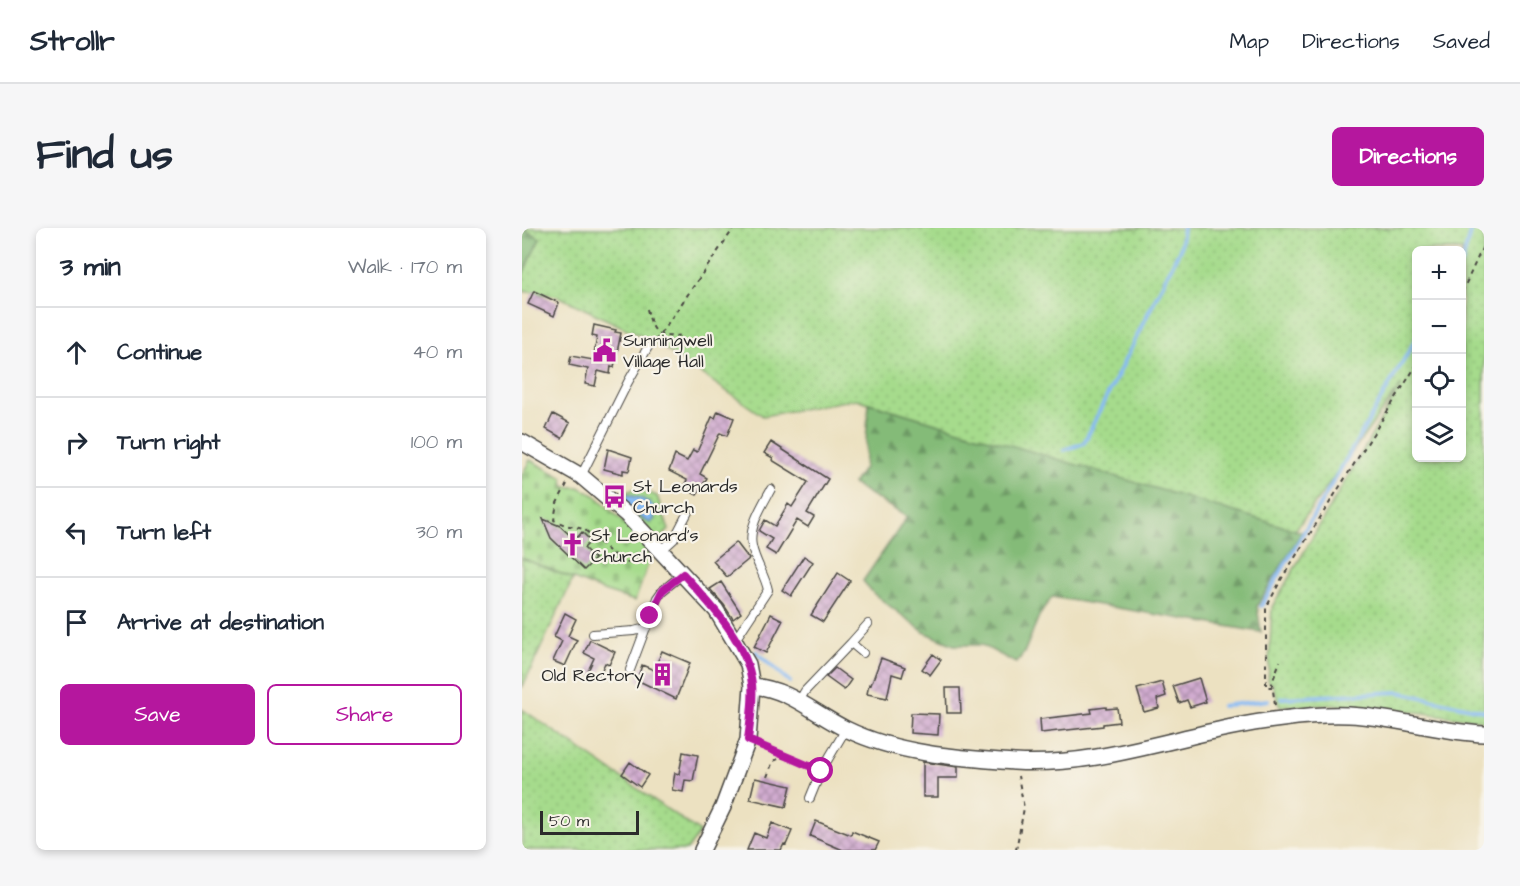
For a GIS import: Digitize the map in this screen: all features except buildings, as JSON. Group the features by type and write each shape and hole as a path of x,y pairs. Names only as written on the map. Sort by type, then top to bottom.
{"street":[{"path":"522,442 577,474 611,499 660,548 716,610 748,664 752,686 748,740 723,807 702,850"},
{"path":"752,686 774,689 846,729 891,746 916,752 1015,762 1059,762 1088,759 1242,726 1305,717 1349,715 1484,734"}],"lane":[{"path":"577,474 650,345"},
{"path":"735,640 772,591 752,548 751,540 752,530 771,489"},
{"path":"660,548 674,539 688,512"},
{"path":"630,670 662,591 683,574"},
{"path":"799,701 805,691 868,624"},
{"path":"593,633 634,631 646,628"},
{"path":"851,643 863,653"},
{"path":"810,798 821,771 846,729"}],"path":[{"path":"650,345 666,326 734,228"},
{"path":"1466,282 1484,244"},
{"path":"647,309 650,324 659,335 667,338 683,335"},
{"path":"1273,687 1266,687 1266,608 1282,578 1412,372"},
{"path":"577,474 557,503 554,520 584,529 624,564 648,556 660,548"},
{"path":"1276,710 1273,687 1280,661"},
{"path":"748,740 821,771"},
{"path":"767,777 773,761 787,756"},
{"path":"1015,762 1024,808 1016,850"}],"green space":[{"path":"522,228 1484,228 1484,721 1344,705 1280,706 1272,683 1268,683 1272,607 1401,385 1294,532 856,399 763,416 662,347 639,335 558,296 522,291 522,276 540,238"},
{"path":"522,229 540,238 522,276"},
{"path":"869,403 1302,532 1257,606 1261,632 1052,597 1039,616 1024,653 1016,663 982,645 954,645 924,632 874,594 863,581 907,517 853,484 864,468"},
{"path":"530,460 563,478 564,487 579,487 596,496 639,537 650,559 635,601 606,592 522,558 522,475"},
{"path":"637,488 657,496 669,530 658,540 616,496"},
{"path":"522,558 573,579 522,688"},
{"path":"522,709 700,832 687,850 522,850"}],"water":[{"path":"622,494 640,498 652,505 655,508 654,520 650,523 638,515 620,498"}],"waterway":[{"path":"1064,450 1084,443 1180,249 1183,228"},
{"path":"1466,248 1471,228"},
{"path":"1261,606 1412,346"},
{"path":"756,652 790,682"},
{"path":"1282,698 1399,692 1484,711"},
{"path":"1222,706 1268,700"}],"place":[{"name":"Sunningwell Village Hall","path":"605,350"},
{"name":"St Leonards Church","path":"615,496"},
{"name":"St Leonard's Church","path":"573,545"},
{"name":"Old Rectory","path":"662,675"}],"route":[{"path":"650,616 662,591 683,574 716,610 748,664 752,686 748,740 821,771"}]}
